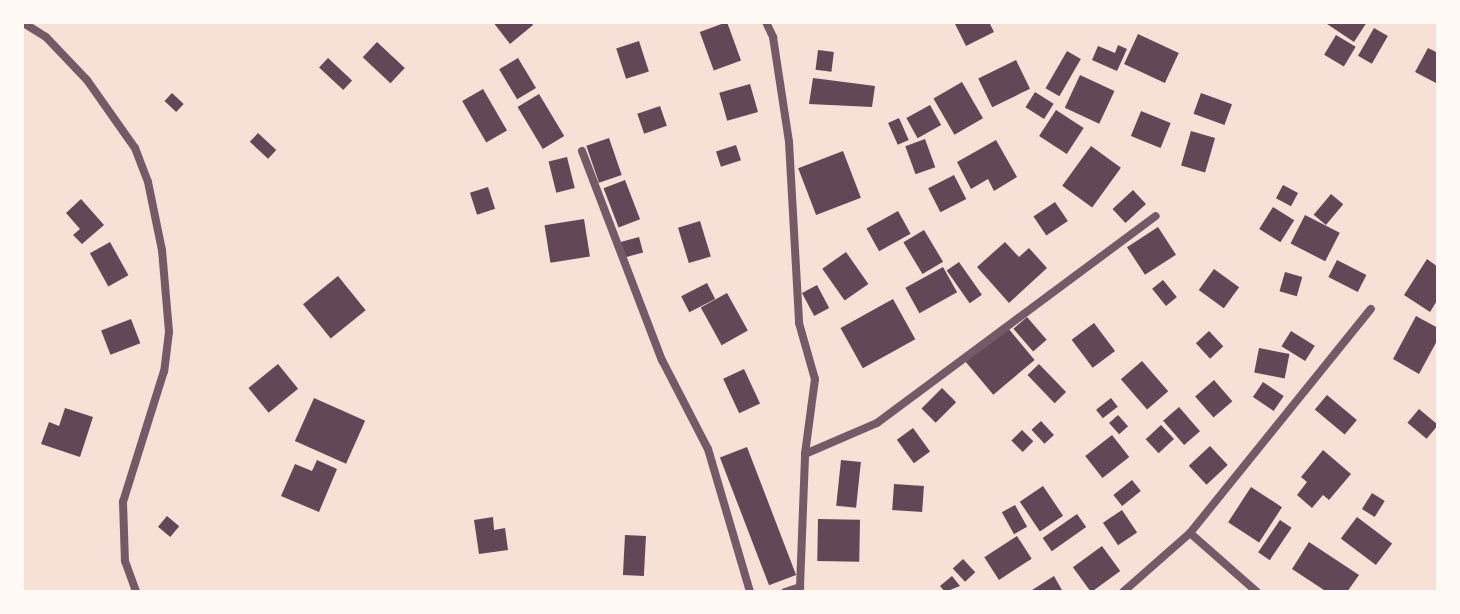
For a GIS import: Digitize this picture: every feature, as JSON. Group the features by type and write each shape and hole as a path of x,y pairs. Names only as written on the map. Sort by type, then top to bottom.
{"street":[{"path":"22,22 46,37 87,80 135,148 148,182 162,250 169,332 164,371 123,502 125,561 136,592"},
{"path":"766,22 773,37 789,142 799,323 815,379 805,454 802,589 785,592"},
{"path":"582,151 662,360 708,449 750,592"},
{"path":"805,454 877,423 1156,216"},
{"path":"1123,592 1190,533 1371,309"},
{"path":"1190,533 1257,592"}],"building":[{"path":"493,22 531,22 533,25 510,44"},
{"path":"727,22 741,61 714,70 700,32"},
{"path":"954,22 989,22 994,32 966,46"},
{"path":"1324,22 1367,22 1354,42"},
{"path":"1374,28 1388,36 1372,64 1358,56"},
{"path":"1138,34 1179,53 1165,83 1124,64"},
{"path":"1336,35 1356,47 1344,67 1324,55"},
{"path":"639,41 649,71 626,79 616,48"},
{"path":"377,42 405,68 390,83 363,57"},
{"path":"1118,45 1127,49 1117,71 1092,60 1098,46 1115,53"},
{"path":"1428,48 1438,53 1438,84 1415,72"},
{"path":"818,50 834,52 831,72 816,70"},
{"path":"1067,51 1081,59 1059,96 1046,88"},
{"path":"328,58 352,81 343,90 319,68"},
{"path":"518,58 536,88 517,99 499,69"},
{"path":"1016,60 1030,89 992,107 978,78"},
{"path":"1080,75 1114,91 1099,124 1065,108"},
{"path":"813,78 875,86 872,107 809,104"},
{"path":"962,82 983,118 954,135 933,98"},
{"path":"750,84 758,112 727,121 719,93"},
{"path":"483,89 507,131 486,143 462,101"},
{"path":"1035,92 1054,104 1044,119 1025,107"},
{"path":"172,93 184,104 176,112 164,101"},
{"path":"1201,93 1232,104 1224,125 1193,114"},
{"path":"539,94 564,136 543,149 518,107"},
{"path":"930,105 941,125 918,138 906,118"},
{"path":"660,106 667,126 644,134 637,114"},
{"path":"1056,110 1084,128 1067,154 1039,136"},
{"path":"1141,111 1171,123 1161,148 1131,136"},
{"path":"899,118 909,140 898,145 888,123"},
{"path":"1191,131 1215,138 1205,172 1181,166"},
{"path":"258,133 276,150 268,159 250,142"},
{"path":"609,138 622,175 599,183 586,146"},
{"path":"925,139 935,167 916,174 905,146"},
{"path":"996,140 1017,177 994,191 988,179 971,189 957,162"},
{"path":"736,145 741,160 721,167 716,151"},
{"path":"1091,146 1121,168 1092,207 1062,186"},
{"path":"843,151 861,198 816,215 798,168"},
{"path":"567,157 575,188 556,193 549,162"},
{"path":"954,175 966,199 940,212 928,188"},
{"path":"625,180 640,219 619,227 604,188"},
{"path":"1283,185 1298,193 1291,206 1276,198"},
{"path":"488,187 495,209 477,215 470,193"},
{"path":"1133,190 1146,204 1125,223 1113,209"},
{"path":"1331,194 1343,204 1326,225 1314,215"},
{"path":"81,199 104,225 82,244 73,235 80,229 66,213"},
{"path":"1055,202 1068,221 1046,236 1033,217"},
{"path":"1273,207 1294,220 1280,242 1259,229"},
{"path":"898,211 911,234 879,251 867,228"},
{"path":"1305,215 1340,233 1325,261 1290,244"},
{"path":"584,219 590,257 550,263 544,225"},
{"path":"700,221 711,256 689,263 678,228"},
{"path":"1158,227 1176,255 1145,275 1127,247"},
{"path":"924,230 943,262 922,274 903,242"},
{"path":"639,237 643,252 624,258 620,242"},
{"path":"110,242 128,275 108,286 90,253"},
{"path":"1005,242 1019,257 1029,248 1047,268 1009,303 977,267"},
{"path":"846,252 868,284 845,301 822,269"},
{"path":"1427,259 1438,267 1438,299 1430,312 1404,295"},
{"path":"1337,260 1366,275 1358,292 1328,277"},
{"path":"959,262 982,295 970,303 947,271"},
{"path":"943,267 957,292 919,313 905,288"},
{"path":"1214,269 1239,287 1224,308 1199,290"},
{"path":"1285,272 1302,277 1297,296 1279,291"},
{"path":"338,276 366,310 331,339 303,304"},
{"path":"1163,280 1177,297 1166,306 1152,289"},
{"path":"707,283 715,299 689,312 681,296"},
{"path":"817,285 829,308 814,316 802,293"},
{"path":"727,293 748,331 722,345 701,308"},
{"path":"893,299 915,339 863,368 841,328"},
{"path":"1416,316 1438,328 1438,339 1419,374 1393,359"},
{"path":"1027,317 1047,340 1033,351 1013,329"},
{"path":"131,319 140,343 110,355 101,330"},
{"path":"1094,323 1115,351 1093,368 1072,340"},
{"path":"1007,327 1035,360 993,395 966,362"},
{"path":"1209,331 1223,346 1210,359 1196,343"},
{"path":"1291,331 1315,346 1305,361 1281,346"},
{"path":"1259,348 1289,354 1285,378 1254,373"},
{"path":"1142,361 1168,391 1147,410 1121,379"},
{"path":"278,364 298,389 269,413 248,388"},
{"path":"1039,364 1066,392 1055,403 1027,375"},
{"path":"744,369 760,403 739,413 723,379"},
{"path":"1214,380 1232,401 1214,418 1195,396"},
{"path":"1263,382 1284,396 1274,411 1253,397"},
{"path":"942,388 956,402 936,423 921,409"},
{"path":"1327,395 1357,420 1345,435 1315,410"},
{"path":"314,398 365,421 346,464 295,441"},
{"path":"1111,398 1118,407 1103,418 1096,410"},
{"path":"1179,407 1200,431 1184,445 1163,421"},
{"path":"65,408 93,417 80,457 41,444 49,422 59,426"},
{"path":"1419,409 1438,425 1427,439 1407,423"},
{"path":"1118,415 1128,426 1119,434 1109,423"},
{"path":"1041,421 1054,435 1044,444 1031,430"},
{"path":"1161,425 1174,439 1159,453 1146,439"},
{"path":"913,428 930,451 914,463 897,440"},
{"path":"1022,430 1033,441 1023,452 1011,441"},
{"path":"1112,435 1129,457 1102,478 1085,456"},
{"path":"1210,446 1228,465 1207,485 1189,466"},
{"path":"747,447 796,575 769,585 720,457"},
{"path":"1323,450 1351,474 1329,500 1323,495 1312,508 1297,495 1307,482 1301,477"},
{"path":"317,460 337,469 319,512 281,496 295,464 312,471"},
{"path":"841,460 861,462 856,508 836,506"},
{"path":"1132,480 1141,491 1122,506 1113,495"},
{"path":"894,484 924,486 922,512 892,510"},
{"path":"1043,486 1063,516 1040,532 1020,502"},
{"path":"1251,487 1282,507 1259,542 1228,522"},
{"path":"1372,493 1385,501 1375,517 1362,509"},
{"path":"1015,505 1027,527 1014,534 1002,512"},
{"path":"1122,510 1137,532 1118,545 1103,523"},
{"path":"1077,514 1086,527 1052,551 1043,538"},
{"path":"167,516 179,526 170,537 158,527"},
{"path":"493,517 494,530 505,528 508,550 479,554 474,520"},
{"path":"1357,517 1392,543 1376,565 1341,539"},
{"path":"818,519 860,520 859,562 817,561"},
{"path":"1280,520 1292,528 1270,560 1258,552"},
{"path":"625,535 646,536 644,576 623,575"},
{"path":"1017,536 1032,559 999,580 984,557"},
{"path":"1309,542 1359,575 1347,592 1327,592 1292,569"},
{"path":"1102,546 1120,571 1091,592 1073,567"},
{"path":"963,559 975,572 965,582 953,569"},
{"path":"952,576 960,586 945,592 940,586"},
{"path":"1054,576 1063,592 1029,592"}]}
